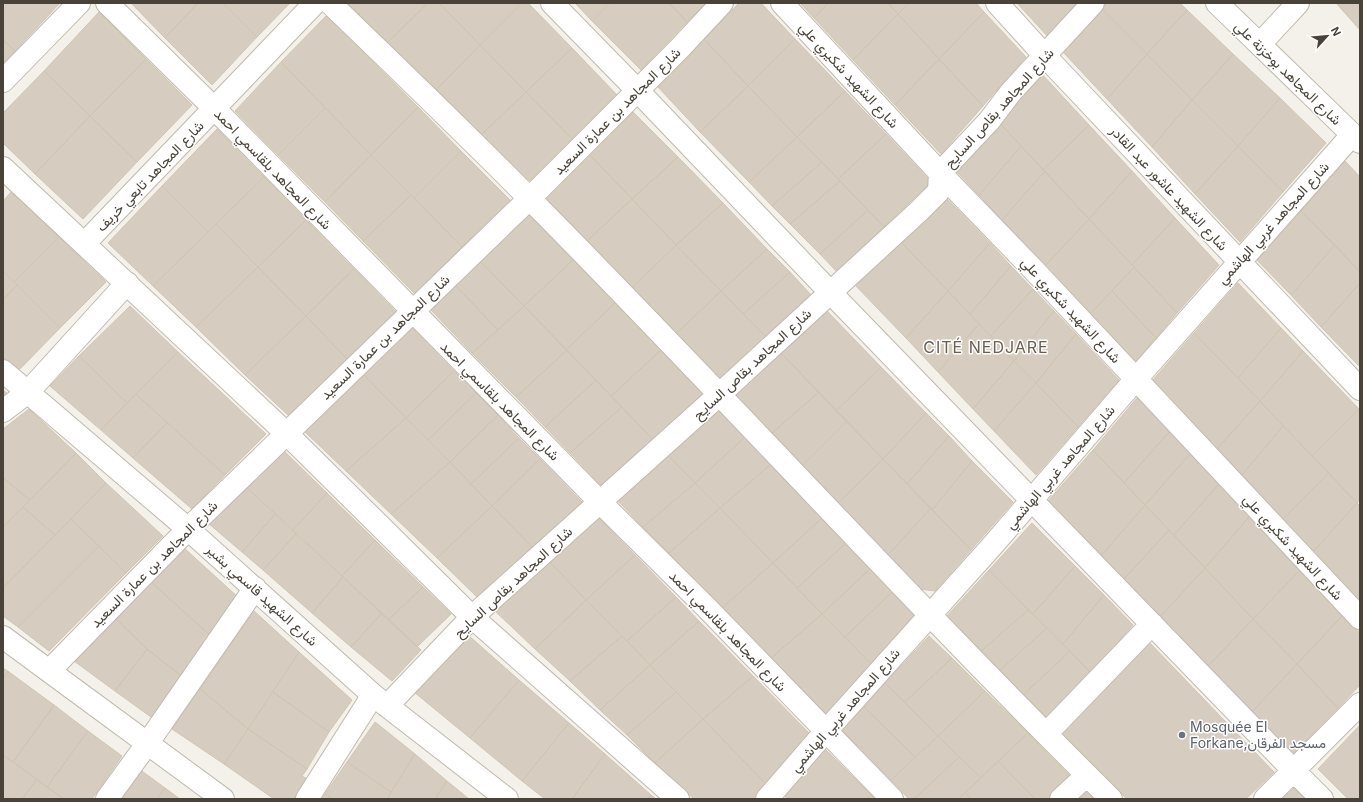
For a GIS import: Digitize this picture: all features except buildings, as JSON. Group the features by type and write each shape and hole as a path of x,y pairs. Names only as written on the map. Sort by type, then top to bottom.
{"street":[{"path":"3,81 79,3"},
{"name":"شارع المجاهد بلقاسمي احمد","path":"107,3 214,109 600,502 704,605 892,799"},
{"name":"شارع المجاهد تابعي خريف","path":"84,244 315,3"},
{"path":"330,3 530,198 720,394 930,615 1046,734 1112,799"},
{"path":"552,3 638,90 830,292 1322,799"},
{"name":"شارع المجاهد بن عمارة السعيد","path":"49,672 188,529 530,198 679,49 722,3"},
{"name":"شارع الشهيد شكيري علي","path":"782,3 940,173 1030,266 1360,618"},
{"name":"شارع الشهيد عاشور عبد القادر","path":"996,3 1360,389"},
{"name":"شارع المجاهد بقاص السايح","path":"308,799 380,700 720,394 939,191 940,173 989,121 1011,92 1093,3"},
{"name":"شارع المجاهد بوخزنة علي","path":"1217,3 1356,138"},
{"path":"1260,44 1298,3"},
{"name":"شارع المجاهد غربي الهاشمي","path":"767,799 992,546 1239,262 1356,138"},
{"path":"3,168 286,433 472,617 678,799"},
{"path":"3,412 28,392 126,284"},
{"name":"شارع الشهيد قاسمي بشير","path":"3,371 188,529 380,700 508,799"},
{"path":"107,799 148,744 255,588"},
{"path":"1046,734 1152,624"},
{"path":"3,636 49,672 223,799"},
{"path":"1265,799 1360,704"},
{"path":"1062,799 1087,775"}],"place":[{"name":"Mosquée El Forkane,مسجد الفرقان","path":"1182,735"}],"district":[{"name":"CITÉ NEDJARE","path":"986,347"}]}
